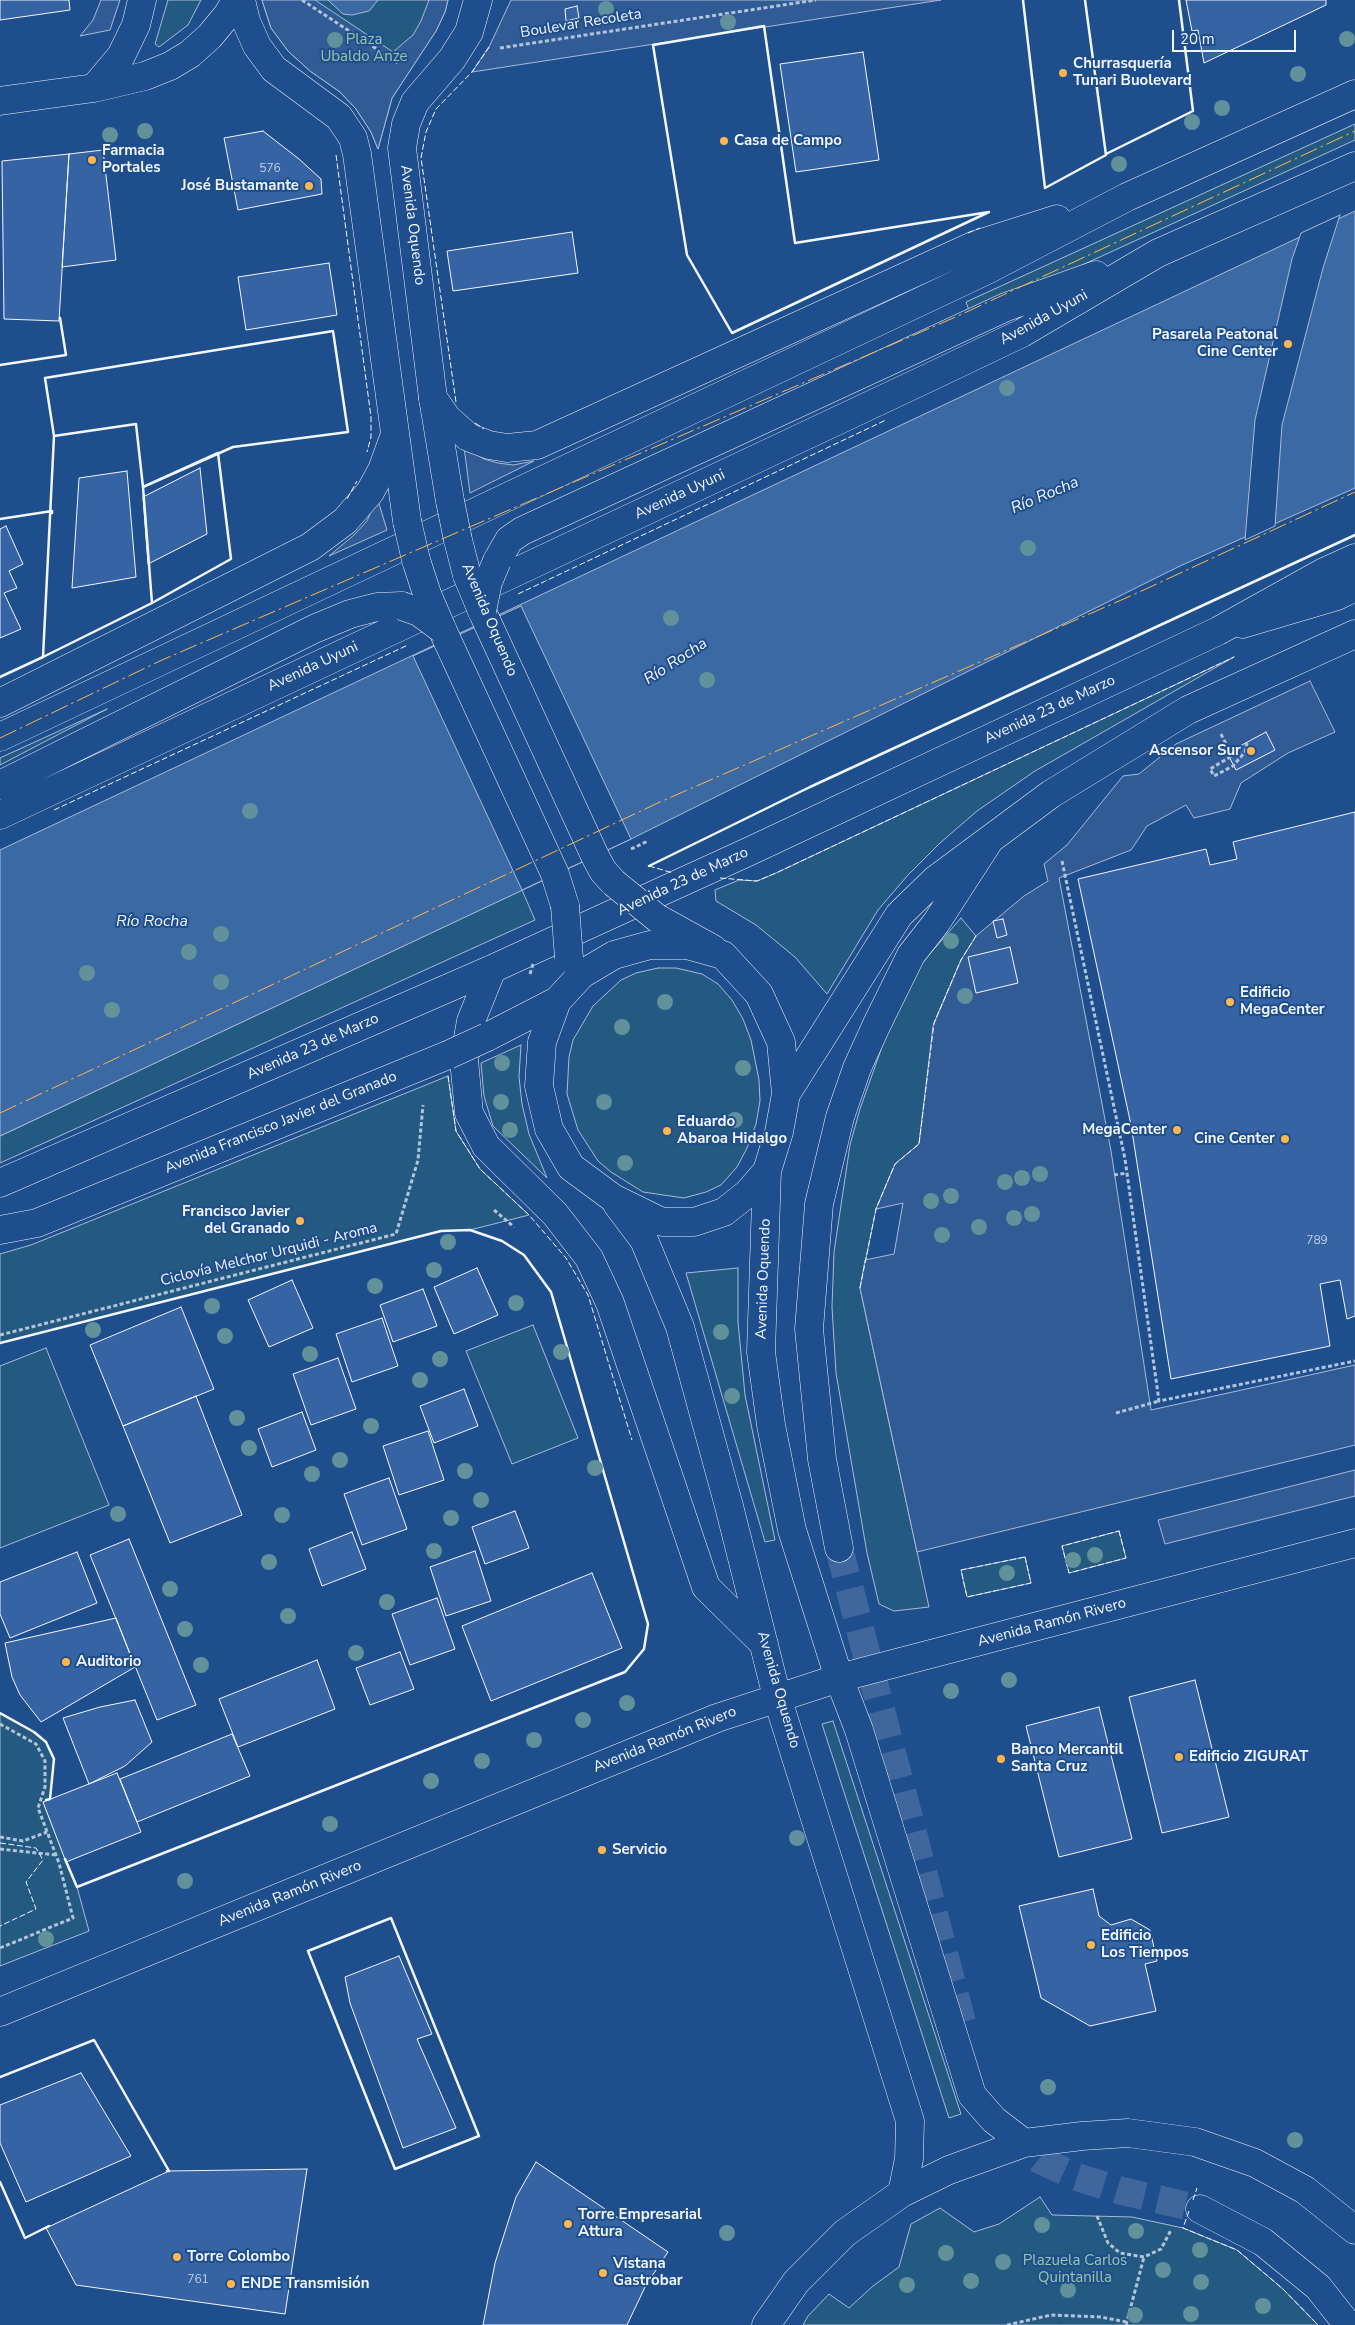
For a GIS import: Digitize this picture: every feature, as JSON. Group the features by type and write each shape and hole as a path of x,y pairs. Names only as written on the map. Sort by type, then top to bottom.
{"main road":[{"path":"94,88 121,56 136,25 142,0"},
{"path":"0,101 94,88 145,76 170,66 190,54 210,36 228,14 236,0"},
{"path":"241,0 246,21 257,46 274,69 339,117 353,138 357,154 394,437 407,521 416,560 427,594 445,635 555,874 565,906 569,958 557,1001 542,1042 539,1086 549,1129 571,1167 613,1198 662,1222 694,1222 724,1212 748,1193 767,1171 779,1132 786,1094 781,1042 759,994 723,955 687,945 650,945 614,955 582,974 557,1001"},
{"name":"Avenida Oquendo","path":"478,0 469,32 452,59 415,102 406,124 402,148 433,398 458,540 467,575 485,616 595,856 604,871 614,883 657,918 723,955"},
{"path":"0,738 987,270 1127,197 1355,94"},
{"name":"Avenida Uyuni","path":"0,815 1022,333 1158,253 1355,166"},
{"path":"433,398 446,418 468,437 489,445 507,448 537,445 976,245 1127,197"},
{"path":"485,616 488,582 502,550 509,540 522,531 1006,307 1158,253"},
{"path":"0,703 310,547 345,521 370,492 382,470 394,437"},
{"name":"Avenida 23 de Marzo","path":"0,1183 492,969 1218,631 1324,572 1355,558"},
{"path":"1218,631 1337,596 1355,588"},
{"path":"0,785 314,629 350,614 377,607 402,606 419,612 445,635"},
{"path":"786,1094 898,915 934,880 1051,794 1188,710 1355,634"},
{"path":"839,1548 822,1459 809,1329 819,1204 840,1117 857,1068 877,1024 911,955 936,923 989,841"},
{"path":"492,969 471,1021 464,1060 469,1113 486,1146 555,1214 589,1258 610,1303 706,1587 764,1644"},
{"name":"Avenida Francisco Javier del Granado","path":"0,1230 37,1223 448,1055 557,1001"},
{"name":"Avenida Oquendo","path":"767,1171 761,1352 771,1425 792,1530 839,1678 859,1730 972,2095 994,2120 1024,2143"},
{"name":"Avenida Oquendo","path":"613,1198 644,1240 680,1327 730,1506 777,1697 910,2121 909,2160 902,2193"},
{"name":"Avenida Ramón Rivero","path":"0,2012 717,1718 777,1697 839,1678 1355,1543"},
{"path":"766,2325 796,2282 846,2233 902,2193 949,2170 1024,2143 1128,2133 1195,2142 1256,2163 1305,2190 1355,2230"},
{"path":"1200,2209 1263,2242 1318,2287 1348,2325"}],"path":[{"path":"302,0 398,63"},
{"name":"Boulevar Recoleta","path":"498,48 816,0"},
{"path":"1219,729 1232,756 1210,769 1214,776 1233,766 1245,752 1247,743"},
{"path":"626,851 648,842"},
{"path":"1062,861 1127,1173 1159,1401"},
{"name":"Ciclovía Melchor Urquidi - Aroma","path":"0,1335 396,1234 418,1160 423,1104"},
{"path":"1114,1175 1127,1173"},
{"path":"494,1210 521,1233"},
{"path":"1116,1413 1159,1401 1355,1361"},
{"path":"0,1724 36,1744 46,1761 44,1787 38,1808 56,1855 73,1918 0,1948"},
{"path":"0,1837 23,1840 47,1832"},
{"path":"0,1849 56,1855"},
{"path":"1097,2216 1108,2243 1120,2253 1144,2257 1161,2249 1173,2226"},
{"path":"1007,2325 1050,2315 1100,2317 1126,2324 1144,2257"}],"green space":[{"path":"168,0 201,0 188,25 159,47 155,44"},
{"name":"Plaza Ubaldo Anze","path":"262,0 448,0 445,12 436,31 392,98 378,149 371,132 356,109 340,92 310,71 288,51 271,28"},
{"path":"1355,124 1355,140 971,316 966,302"},
{"path":"1234,657 1035,771 977,811 940,843 908,875 878,910 827,994 795,957 756,925 716,901 715,890 739,880 757,881 776,873"},
{"path":"107,709 0,765 0,758"},
{"path":"522,890 535,920 0,1163 0,1136"},
{"path":"961,918 976,936 961,960 934,1023 919,1144 895,1164 876,1209 860,1288 929,1607 894,1611 879,1604 867,1553 836,1373 832,1307 834,1252 850,1145 860,1109 890,1024 921,964"},
{"path":"658,968 676,968 702,974 718,984 732,1000 743,1019 751,1040 759,1080 760,1101 756,1124 737,1167 721,1185 706,1192 684,1198 643,1192 611,1172 598,1161 578,1130 567,1094 569,1057 573,1040 593,1006 621,980 636,973"},
{"path":"521,1045 519,1077 522,1104 529,1134 547,1178 493,1126 484,1096 481,1063"},
{"path":"448,1076 456,1131 480,1169 529,1215 470,1230 441,1231 0,1343 0,1254 31,1245"},
{"path":"738,1268 738,1322 745,1395 775,1540 765,1542 686,1273"},
{"path":"533,1325 578,1438 512,1464 466,1351"},
{"path":"46,1348 109,1505 0,1548 0,1366"},
{"path":"1119,1531 1126,1558 1069,1573 1062,1546"},
{"path":"1025,1557 1031,1583 967,1597 961,1570"},
{"path":"0,1713 34,1732 46,1742 54,1759 50,1799 43,1802 77,1887 89,1931 0,1966"},
{"path":"833,1721 961,2114 949,2118 822,1724"},
{"name":"Plazuela Carlos Quintanilla","path":"1040,2197 1052,2215 1132,2217 1183,2228 1237,2250 1283,2289 1318,2325 803,2325 808,2316 829,2294 849,2308 873,2286 899,2267 911,2224 940,2208 974,2232 999,2224"}],"shaded area":[{"path":"101,0 120,0 110,30 80,36 93,20"},
{"name":"Plaza Ubaldo Anze","path":"262,0 315,0 393,52 413,35 429,0 448,0 445,12 436,31 392,98 378,149 371,132 356,109 340,92 310,71 288,51 271,28"},
{"path":"511,0 941,0 472,72 490,45"},
{"path":"464,447 484,459 498,463 513,465 534,461 470,493"},
{"path":"377,497 387,530 329,556 367,521"},
{"path":"1310,681 1335,732 1288,753 1241,783 1230,809 1194,818 1186,805 1147,826 1131,850 1059,878 1111,1151 1151,1410 1355,1365 1355,1445 917,1552 860,1288 865,1260 894,1254 903,1203 876,1209 895,1164 919,1144 933,1026 961,960 976,936 1024,896 1048,881 1044,864 1067,845 1123,776 1139,774 1176,744"},
{"path":"1355,1470 1355,1496 1165,1544 1158,1520"}],"water":[{"path":"328,0 378,0 369,11 352,15 343,14"},
{"name":"Río Rocha","path":"1355,211 1355,488 1180,566 631,839 0,1136 0,850"}],"pier":[{"path":"1340,215 1323,268 1282,425 1275,526 1245,540 1255,420 1292,259 1301,233"},
{"path":"521,606 631,839 522,890 413,656"}],"building":[{"path":"0,0 69,0 70,10 0,20"},
{"path":"1186,0 1326,0 1326,5 1204,63 1198,30 1192,31"},
{"path":"577,6 579,18 566,21 565,9"},
{"path":"863,52 879,160 796,172 780,64"},
{"path":"263,131 321,179 322,194 238,210 224,138"},
{"path":"103,150 116,260 62,267 69,154"},
{"path":"69,154 59,321 4,319 2,161"},
{"path":"572,232 578,273 453,291 447,251"},
{"path":"329,263 337,315 246,330 238,277"},
{"path":"200,468 207,534 148,564 143,497"},
{"path":"127,471 136,577 72,588 79,478"},
{"path":"6,526 23,564 9,571 17,588 4,593 21,629 0,638 0,529"},
{"name":"Ascensor Sur","path":"1266,732 1275,750 1236,770 1227,753"},
{"name":"Edificio MegaCenter","path":"1355,812 1355,1316 1347,1319 1340,1280 1320,1284 1330,1346 1171,1379 1131,1125 1078,879 1206,849 1210,865 1237,859 1233,842"},
{"path":"1003,919 1007,935 997,938 993,921"},
{"path":"1010,947 1018,983 976,993 968,957"},
{"path":"477,1268 498,1315 454,1334 434,1287"},
{"path":"292,1280 313,1328 269,1347 248,1300"},
{"path":"423,1289 437,1326 393,1342 380,1305"},
{"path":"181,1307 214,1389 123,1426 90,1345"},
{"path":"382,1318 398,1366 352,1382 336,1334"},
{"path":"338,1358 356,1409 311,1425 293,1374"},
{"path":"464,1389 478,1426 434,1443 420,1406"},
{"path":"196,1396 242,1515 170,1543 123,1426"},
{"path":"302,1412 316,1450 272,1467 258,1429"},
{"path":"428,1431 444,1480 399,1495 383,1446"},
{"path":"389,1478 407,1529 362,1545 344,1494"},
{"path":"515,1511 529,1548 485,1564 472,1527"},
{"path":"352,1532 366,1569 322,1586 309,1549"},
{"path":"129,1539 196,1705 157,1720 90,1555"},
{"path":"475,1551 491,1601 446,1616 430,1567"},
{"path":"77,1552 97,1603 10,1638 0,1614 0,1582"},
{"path":"592,1573 622,1648 491,1701 462,1626"},
{"path":"437,1598 455,1649 410,1665 392,1614"},
{"path":"116,1618 135,1667 41,1722 20,1695 12,1677 5,1643"},
{"path":"400,1652 414,1689 370,1705 356,1668"},
{"path":"317,1660 335,1709 238,1747 219,1699"},
{"name":"Edificio ZIGURAT","path":"1195,1680 1229,1817 1162,1833 1129,1697"},
{"path":"135,1700 152,1742 125,1766 89,1784 63,1718 100,1707"},
{"path":"1099,1707 1132,1839 1059,1857 1026,1726"},
{"path":"232,1734 250,1776 137,1822 120,1779"},
{"path":"117,1773 141,1832 66,1862 43,1802"},
{"name":"Edificio Los Tiempos","path":"1093,1889 1099,1916 1111,1925 1131,1919 1150,1930 1157,1961 1145,1964 1156,2011 1090,2026 1041,1998 1019,1906"},
{"path":"399,1956 432,2034 417,2039 456,2128 403,2148 350,2003 345,1977"},
{"path":"81,2073 131,2156 26,2202 0,2143 0,2105"},
{"name":"Torre Empresarial Attura","path":"536,2162 668,2252 646,2285 627,2325 483,2325 495,2263 516,2197"},
{"name":"Torre Colombo","path":"307,2169 285,2314 76,2285 46,2228 169,2171"}],"tunnel":[{"path":"839,1548 964,2030"},
{"path":"1007,2132 1040,2160 1077,2177 1118,2190 1200,2209"}],"fence":[{"path":"456,402 421,158 426,132 436,109 472,72 490,46"},
{"path":"336,155 371,417 371,437 367,452"},
{"path":"968,233 980,228"},
{"path":"518,594 886,420"},
{"path":"475,423 484,429"},
{"path":"347,499 357,481"},
{"path":"54,810 408,645"},
{"path":"720,878 757,881 776,873 1234,657"},
{"path":"649,866 673,873"},
{"path":"860,1288 876,1209 895,1164 919,1144 934,1023 961,960 976,936"},
{"path":"448,1076 456,1131 480,1169 529,1215 566,1258 588,1295 632,1440"},
{"path":"1119,1531 1126,1558 1069,1573 1062,1546 1119,1531"},
{"path":"1025,1557 1031,1583 967,1597 961,1570 1025,1557"},
{"path":"0,1843 36,1848 43,1860 26,1882 36,1909 0,1926"},
{"path":"1193,2200 1197,2188"},
{"path":"1189,2211 1183,2228 1237,2250 1283,2289 1318,2325"}],"wall":[{"path":"1023,0 1045,188 1106,155 1085,0"},
{"path":"1106,154 1193,111 1179,0"},
{"path":"764,26 795,243 989,212 732,333 687,255 653,45 764,26"},
{"path":"0,365 66,355 60,318"},
{"path":"333,331 348,432 233,447 143,487 136,424 54,436 45,378 333,331"},
{"path":"136,424 152,603 43,657 54,436 136,424"},
{"path":"218,453 231,559 152,603 143,487 218,453"},
{"path":"0,519 52,511 52,513"},
{"path":"649,866 810,787 1355,535"},
{"path":"0,677 43,657 43,655"},
{"path":"0,1343 441,1231 470,1230 502,1241 524,1255 551,1292 648,1624 644,1649 625,1672 77,1887 65,1859"},
{"path":"0,1713 34,1732 46,1742 54,1759 50,1799 46,1800"},
{"path":"391,1918 479,2136 395,2169 308,1951 391,1918"},
{"path":"0,2077 94,2040 169,2171 167,2171"},
{"path":"0,2182 25,2238 49,2226"}],"power":[{"path":"0,738 162,660 958,316 1355,131"},
{"path":"0,1113 660,802 1135,594 1355,492"}],"place":[{"name":"Churrasquería Tunari Buolevard","path":"1063,73"},
{"name":"Casa de Campo","path":"724,141"},
{"name":"Farmacia Portales","path":"92,160"},
{"name":"José Bustamante","path":"309,186"},
{"name":"Pasarela Peatonal Cine Center","path":"1288,344"},
{"name":"Ascensor Sur","path":"1251,751"},
{"name":"Edificio MegaCenter","path":"1230,1002"},
{"name":"MegaCenter","path":"1177,1130"},
{"name":"Eduardo Abaroa Hidalgo","path":"667,1131"},
{"name":"Cine Center","path":"1285,1139"},
{"name":"Francisco Javier del Granado","path":"300,1221"},
{"name":"Auditorio","path":"66,1662"},
{"name":"Edificio ZIGURAT","path":"1179,1757"},
{"name":"Banco Mercantil Santa Cruz","path":"1001,1759"},
{"name":"Servicio","path":"602,1850"},
{"name":"Edificio Los Tiempos","path":"1091,1945"},
{"name":"Torre Empresarial Attura","path":"568,2224"},
{"name":"Torre Colombo","path":"177,2257"},
{"name":"Vistana Gastrobar","path":"603,2273"},
{"name":"ENDE Transmisión","path":"231,2284"}]}
